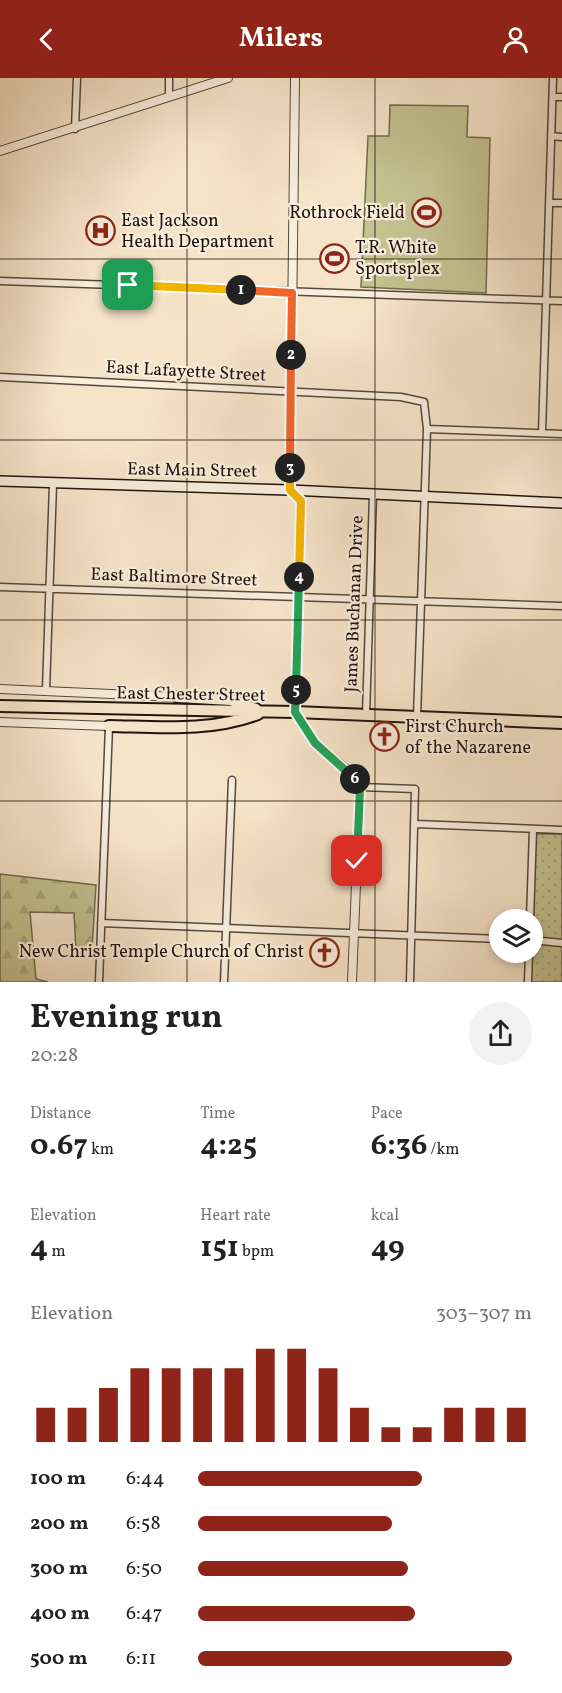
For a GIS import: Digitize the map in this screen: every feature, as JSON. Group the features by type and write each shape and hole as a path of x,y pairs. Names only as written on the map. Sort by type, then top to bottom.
{"highway":[{"path":"178,697 231,700 264,712"},
{"name":"East Chester Street","path":"0,706 295,712 562,723"},
{"path":"109,726 184,727 238,722 264,712"}],"main road":[{"name":"East Main Street","path":"0,481 290,490 562,503"}],"street":[{"path":"75,129 77,78"},
{"path":"169,78 169,96"},
{"path":"0,151 75,129 228,78"},
{"path":"295,78 290,490 301,501 295,712 315,743 352,774 360,787 352,982"},
{"path":"542,433 554,78"},
{"path":"553,97 562,97"},
{"path":"552,136 562,137"},
{"path":"549,203 562,203"},
{"path":"0,281 562,301"},
{"name":"East Lafayette Street","path":"0,377 401,397 424,402 427,429"},
{"path":"417,717 427,429 562,434"},
{"path":"46,690 53,484"},
{"name":"James Buchanan Drive","path":"366,715 373,495"},
{"name":"East Baltimore Street","path":"0,587 562,606"},
{"path":"0,689 178,697"},
{"path":"0,722 109,726 99,982"},
{"path":"224,982 232,780"},
{"path":"360,787 415,789 416,824 410,982"},
{"path":"416,824 562,830"},
{"path":"530,909 533,829"},
{"path":"102,923 489,939"},
{"path":"543,941 562,943"},
{"path":"528,982 529,963"}],"green space":[{"name":"Rothrock Field","path":"390,105 468,106 467,137 490,138 486,293 361,287 368,136 389,136"},
{"path":"536,834 562,834 562,982 531,982 532,963 543,963 543,909 533,909"},
{"path":"0,874 96,885 92,949 76,952 74,913 30,912 36,979 48,982 0,982"}],"place":[{"name":"Rothrock Field","path":"426,213"},
{"name":"East Jackson Health Department","path":"100,231"},
{"name":"T.R. White Sportsplex","path":"334,258"},
{"name":"First Church of the Nazarene","path":"384,737"},
{"name":"New Christ Temple Church of Christ","path":"325,952"}],"route":[{"path":"128,285 292,293 290,490 301,501 295,712 315,743 352,774 360,787 357,861"}]}
